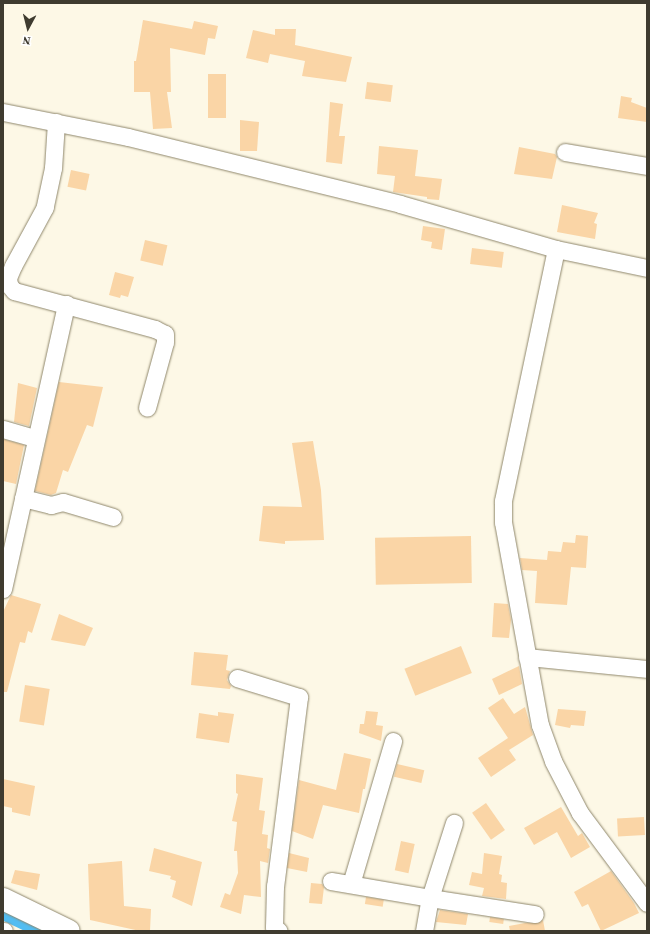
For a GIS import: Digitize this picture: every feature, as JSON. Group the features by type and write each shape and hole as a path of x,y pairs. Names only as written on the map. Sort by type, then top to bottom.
{"main road":[{"path":"3,899 55,928"}],"street":[{"path":"3,112 126,136 348,190 556,249 647,268"},
{"path":"56,122 53,168 45,207 8,278 8,285 14,291 155,329 165,334 165,342 147,408"},
{"path":"565,152 647,166"},
{"path":"556,249 503,500 502,522 540,725 553,761 580,813 647,903"},
{"path":"3,589 35,438 66,304"},
{"path":"3,429 35,438"},
{"path":"23,498 51,505 64,502 113,517"},
{"path":"527,657 647,669"},
{"path":"236,678 299,697 275,886 274,927 279,931"},
{"path":"351,884 393,741"},
{"path":"424,931 430,898 454,823"},
{"path":"331,881 535,914"}],"building":[{"path":"143,20 192,29 194,21 218,26 215,39 208,38 205,55 170,48 171,92 167,92 172,128 153,129 150,92 134,92 134,61 136,61"},
{"path":"275,29 296,29 295,45 352,57 346,82 302,76 305,61 270,54 268,63 246,58 253,30 275,35"},
{"path":"208,74 226,74 226,118 208,118"},
{"path":"367,82 393,85 391,102 365,99"},
{"path":"621,96 632,98 631,102 647,108 647,122 618,118"},
{"path":"330,102 343,104 339,136 345,136 342,164 326,162"},
{"path":"240,120 259,122 257,151 240,151"},
{"path":"379,146 418,150 415,176 442,179 439,200 393,192 395,176 377,174"},
{"path":"519,147 555,154 557,157 552,179 514,174"},
{"path":"71,170 90,174 86,191 67,187"},
{"path":"562,205 598,213 594,223 597,224 595,239 557,232"},
{"path":"423,226 445,229 442,250 431,248 432,242 421,240"},
{"path":"145,240 167,245 163,266 140,260"},
{"path":"472,248 504,252 502,268 470,264"},
{"path":"115,272 134,277 128,297 121,295 120,298 109,295"},
{"path":"59,382 103,387 93,427 87,425 68,472 63,470 56,493 51,495 35,491"},
{"path":"18,383 37,388 29,426 14,422"},
{"path":"3,439 24,445 16,484 3,481"},
{"path":"313,441 321,490 324,540 285,541 285,544 259,541 263,506 302,507 292,443"},
{"path":"576,535 588,536 586,568 571,567 567,605 535,603 537,571 522,570 520,558 547,560 548,551 561,552 563,542 575,543"},
{"path":"471,536 472,583 376,585 375,538"},
{"path":"11,595 41,604 32,633 28,631 25,643 20,642 7,692 3,692 3,612"},
{"path":"494,603 508,604 511,620 509,638 492,637"},
{"path":"59,614 93,628 85,646 51,640"},
{"path":"461,646 472,673 415,696 404,669"},
{"path":"194,652 228,655 226,670 230,671 227,680 231,686 230,689 191,685"},
{"path":"519,666 522,684 499,695 492,679"},
{"path":"25,685 50,689 44,725 19,722"},
{"path":"503,698 514,714 525,707 533,735 509,750 516,760 491,777 478,758 508,738 488,708"},
{"path":"558,709 586,711 584,726 571,725 570,728 555,725"},
{"path":"366,711 378,712 376,725 383,726 381,741 359,733 360,724 364,724"},
{"path":"218,712 234,714 229,743 196,738 199,713 218,716"},
{"path":"344,753 371,759 365,789 363,789 359,813 323,805 313,839 292,831 299,780 336,790"},
{"path":"397,764 424,770 421,783 394,777"},
{"path":"236,774 263,778 259,810 265,811 262,834 268,835 267,848 270,849 268,863 260,861 261,897 244,895 241,914 220,907 225,893 230,895 238,873 237,851 234,851 237,822 232,821 238,794 236,793"},
{"path":"3,779 35,786 30,816 12,812 12,808 3,806"},
{"path":"486,803 505,830 491,840 472,813"},
{"path":"561,807 578,836 582,833 590,847 571,858 557,832 534,845 524,828"},
{"path":"644,817 645,835 618,836 617,818"},
{"path":"401,841 415,844 408,873 395,870"},
{"path":"154,848 202,862 192,906 172,897 176,881 170,879 171,876 149,871"},
{"path":"289,853 309,858 307,872 287,868"},
{"path":"484,853 502,856 499,874 502,875 501,882 507,883 506,899 482,896 484,888 469,885 472,872 482,874"},
{"path":"122,861 124,906 151,909 150,931 140,931 90,920 88,864"},
{"path":"15,870 40,874 37,890 11,883"},
{"path":"611,871 634,903 639,913 601,931 588,904 582,907 574,892"},
{"path":"311,883 322,884 324,887 322,904 309,903"},
{"path":"366,897 384,900 383,907 365,904"},
{"path":"440,910 468,914 466,925 436,922"},
{"path":"490,917 504,919 503,924 489,922"},
{"path":"543,920 545,931 510,931 509,926 525,923 538,923"}],"waterway":[{"path":"3,913 41,931"}]}
